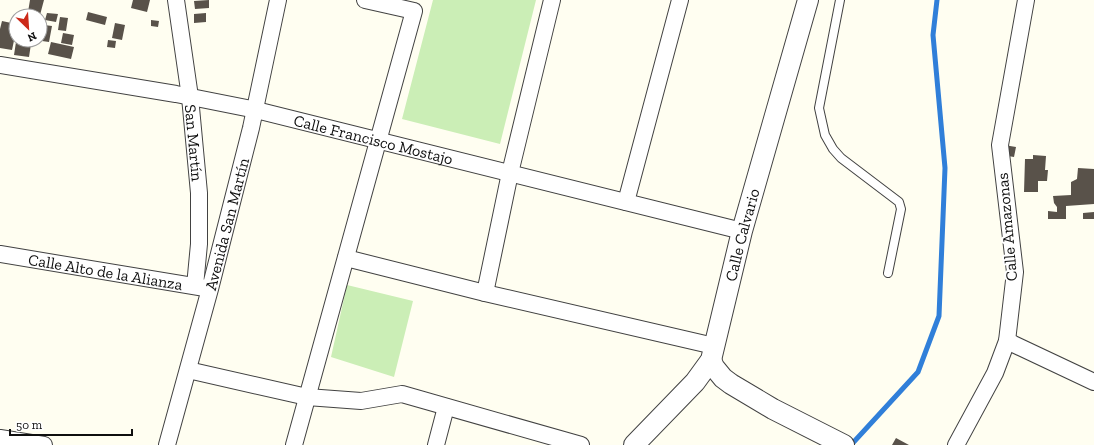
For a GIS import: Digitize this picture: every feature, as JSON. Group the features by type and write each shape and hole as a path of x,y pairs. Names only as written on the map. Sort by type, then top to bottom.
{"street":[{"name":"San Martín","path":"176,0 190,96 199,193 199,244 194,286"},
{"name":"Avenida San Martín","path":"167,445 210,289 256,110 278,0"},
{"path":"294,445 414,11 365,0"},
{"path":"485,293 510,173 552,0"},
{"path":"626,202 680,0"},
{"name":"Calle Calvario","path":"634,445 695,382 712,353 742,231 808,0"},
{"name":"Calle Amazonas","path":"956,445 995,372 1007,341 1015,272 1000,145 1026,0"},
{"name":"Calle Francisco Mostajo","path":"0,65 190,96 256,110 742,231"},
{"name":"Calle Alto de la Alianza","path":"0,254 210,289"},
{"path":"346,258 712,353 714,367 723,378 731,384 772,409 839,442"},
{"path":"1007,341 1094,382"},
{"path":"188,370 307,398 362,401 402,394 581,445"},
{"path":"436,445 446,407"},
{"path":"0,438 44,445"}],"lane":[{"path":"840,0 819,108 825,135 833,149 841,158 899,202 901,209 888,273"}],"green space":[{"path":"433,0 536,0 500,144 402,119"},
{"path":"347,285 413,301 394,377 331,357"}],"building":[{"path":"30,0 44,0 42,8 29,8"},
{"path":"133,0 150,0 147,12 131,8"},
{"path":"209,0 209,8 195,9 194,1"},
{"path":"88,12 107,17 105,25 86,20"},
{"path":"48,13 58,14 56,22 48,21"},
{"path":"206,13 206,22 194,23 194,14"},
{"path":"60,17 68,18 66,31 58,30"},
{"path":"151,20 159,21 158,27 151,26"},
{"path":"2,21 8,22 8,48 12,48 12,50 0,48 0,29"},
{"path":"115,23 125,25 122,40 112,38"},
{"path":"48,26 52,26 48,42"},
{"path":"63,33 74,35 72,45 61,43"},
{"path":"108,40 116,41 115,48 107,47"},
{"path":"51,42 74,47 71,59 48,54"},
{"path":"15,48 30,48 29,57 14,55"},
{"path":"1004,145 1016,147 1014,157 1002,155"},
{"path":"1033,155 1046,156 1045,170 1048,170 1047,181 1038,181 1038,192 1024,192 1025,159 1033,159"},
{"path":"1078,168 1094,169 1094,204 1066,206 1066,219 1048,219 1048,211 1057,212 1057,207 1054,203 1053,196 1071,195 1071,182 1077,179"},
{"path":"1094,212 1094,219 1083,219 1083,213"},
{"path":"896,438 909,445 892,445"}],"waterway":[{"path":"851,445 918,372 939,316 945,168 933,35 937,0"}]}
